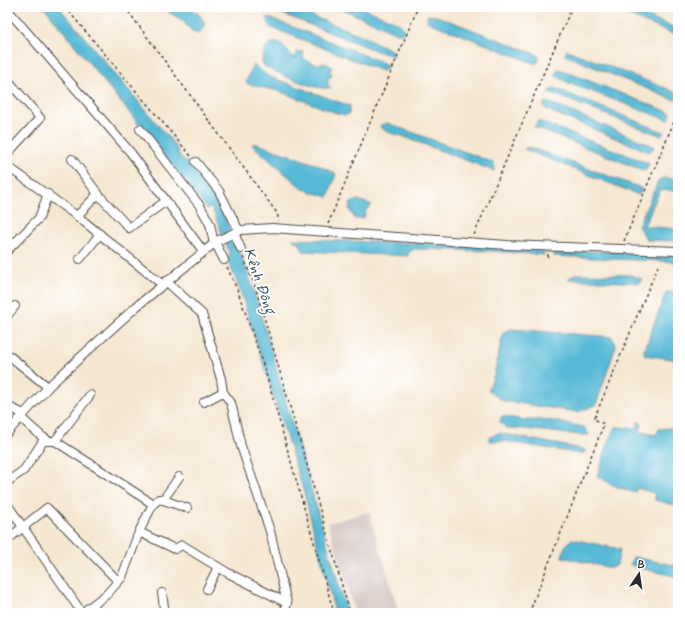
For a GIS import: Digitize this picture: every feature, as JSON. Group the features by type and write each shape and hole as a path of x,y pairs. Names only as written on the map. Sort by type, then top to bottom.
{"street":[{"path":"7,10 131,153 203,251"},
{"path":"7,79 40,118 7,154"},
{"path":"140,129 200,206 210,224 215,242 224,260"},
{"path":"72,159 98,194 129,228 166,201"},
{"path":"196,162 219,191 237,232 241,249"},
{"path":"7,166 77,216 165,283 202,314 221,379 222,392 231,403 241,446 270,531 286,603 284,613"},
{"path":"7,251 39,218 48,194"},
{"path":"77,216 98,194"},
{"path":"7,433 48,388 137,306 215,242 237,232 255,228 281,228 471,242 678,251"},
{"path":"80,259 100,234"},
{"path":"7,316 15,306"},
{"path":"7,354 48,388"},
{"path":"204,402 222,392"},
{"path":"54,441 90,395"},
{"path":"7,406 22,416 47,441 54,441 153,504"},
{"path":"7,482 24,470 44,438"},
{"path":"163,500 179,476"},
{"path":"7,504 82,613 107,594 122,577 139,532 153,504 159,499 187,508"},
{"path":"8,539 47,508 118,582"},
{"path":"139,532 175,549 182,545 218,567 286,603"},
{"path":"207,589 218,567"},
{"path":"161,613 164,607 162,593"}],"path":[{"path":"65,7 196,162"},
{"path":"125,7 277,213 281,228"},
{"path":"325,232 418,7"},
{"path":"471,242 572,7"},
{"path":"624,249 623,244 626,236 678,112"},
{"path":"241,249 255,286 350,613"},
{"path":"224,260 237,289 264,367 334,613"},
{"path":"529,613 604,424 594,419 658,266"}],"shaded area":[{"path":"369,512 399,613 355,613 328,523"}],"water":[{"path":"44,7 59,7 174,144 181,158 191,166 217,203 235,239 253,288 347,613 335,613 304,493 240,290 227,258 230,254 213,211 210,207 207,209"},
{"path":"168,7 191,9 199,15 205,25 199,34 191,30 182,20 168,12"},
{"path":"278,7 288,7 361,35 393,51 394,56 382,53 280,13 277,9"},
{"path":"338,7 360,7 397,22 404,28 403,33 397,33"},
{"path":"608,7 623,7 678,29 678,36"},
{"path":"427,15 437,16 538,55 539,61 536,64 428,22"},
{"path":"267,17 377,60 387,65 386,70 382,71 270,27"},
{"path":"271,43 280,43 295,59 297,52 303,52 303,58 314,64 325,63 332,67 329,72 332,73 331,77 328,77 328,86 332,88 317,87 307,84 264,66 262,61 265,49"},
{"path":"567,50 678,93 677,98 674,100 567,56 565,55"},
{"path":"253,65 268,76 350,106 349,114 339,114 278,91 248,84 246,82"},
{"path":"559,69 671,113 670,118 668,120 569,83 556,76"},
{"path":"554,88 664,132 661,136 548,92"},
{"path":"548,102 653,146 654,148 649,152 547,110 544,107 544,103"},
{"path":"538,121 648,163 649,166 645,171 534,127"},
{"path":"387,123 492,162 495,166 494,171 402,136 387,132 380,127 381,125"},
{"path":"254,143 318,165 336,174 328,197 303,189 252,145"},
{"path":"529,147 641,188 641,192 639,195 524,149"},
{"path":"664,178 678,179 678,191 660,190 644,226 678,229 678,241 647,240 638,226 659,180"},
{"path":"358,200 372,205 366,211 364,218 355,219 349,209 351,203"},
{"path":"292,239 544,248 544,255 492,251 414,249 408,253 408,256 303,251 300,244"},
{"path":"555,250 678,254 678,262 554,256 553,252"},
{"path":"575,274 630,275 642,279 640,283 568,279"},
{"path":"666,292 678,292 678,360 645,355 644,351"},
{"path":"511,329 612,337 616,346 596,405 578,412 503,401 488,390 494,376 503,333"},
{"path":"502,416 524,420 548,420 584,427 589,435 506,428 500,421"},
{"path":"638,421 642,424 640,432 656,435 659,429 678,429 678,506 655,500 654,493 637,488 635,492 632,492 613,485 597,476 611,435 616,427 637,428"},
{"path":"498,433 586,451 581,454 504,441 489,441 489,438"},
{"path":"572,539 620,549 617,565 611,568 562,557 565,546"},
{"path":"633,557 678,566 678,577 636,567 630,564"}],"water label":[{"name":"Kênh Đông","path":"259,281"}]}
